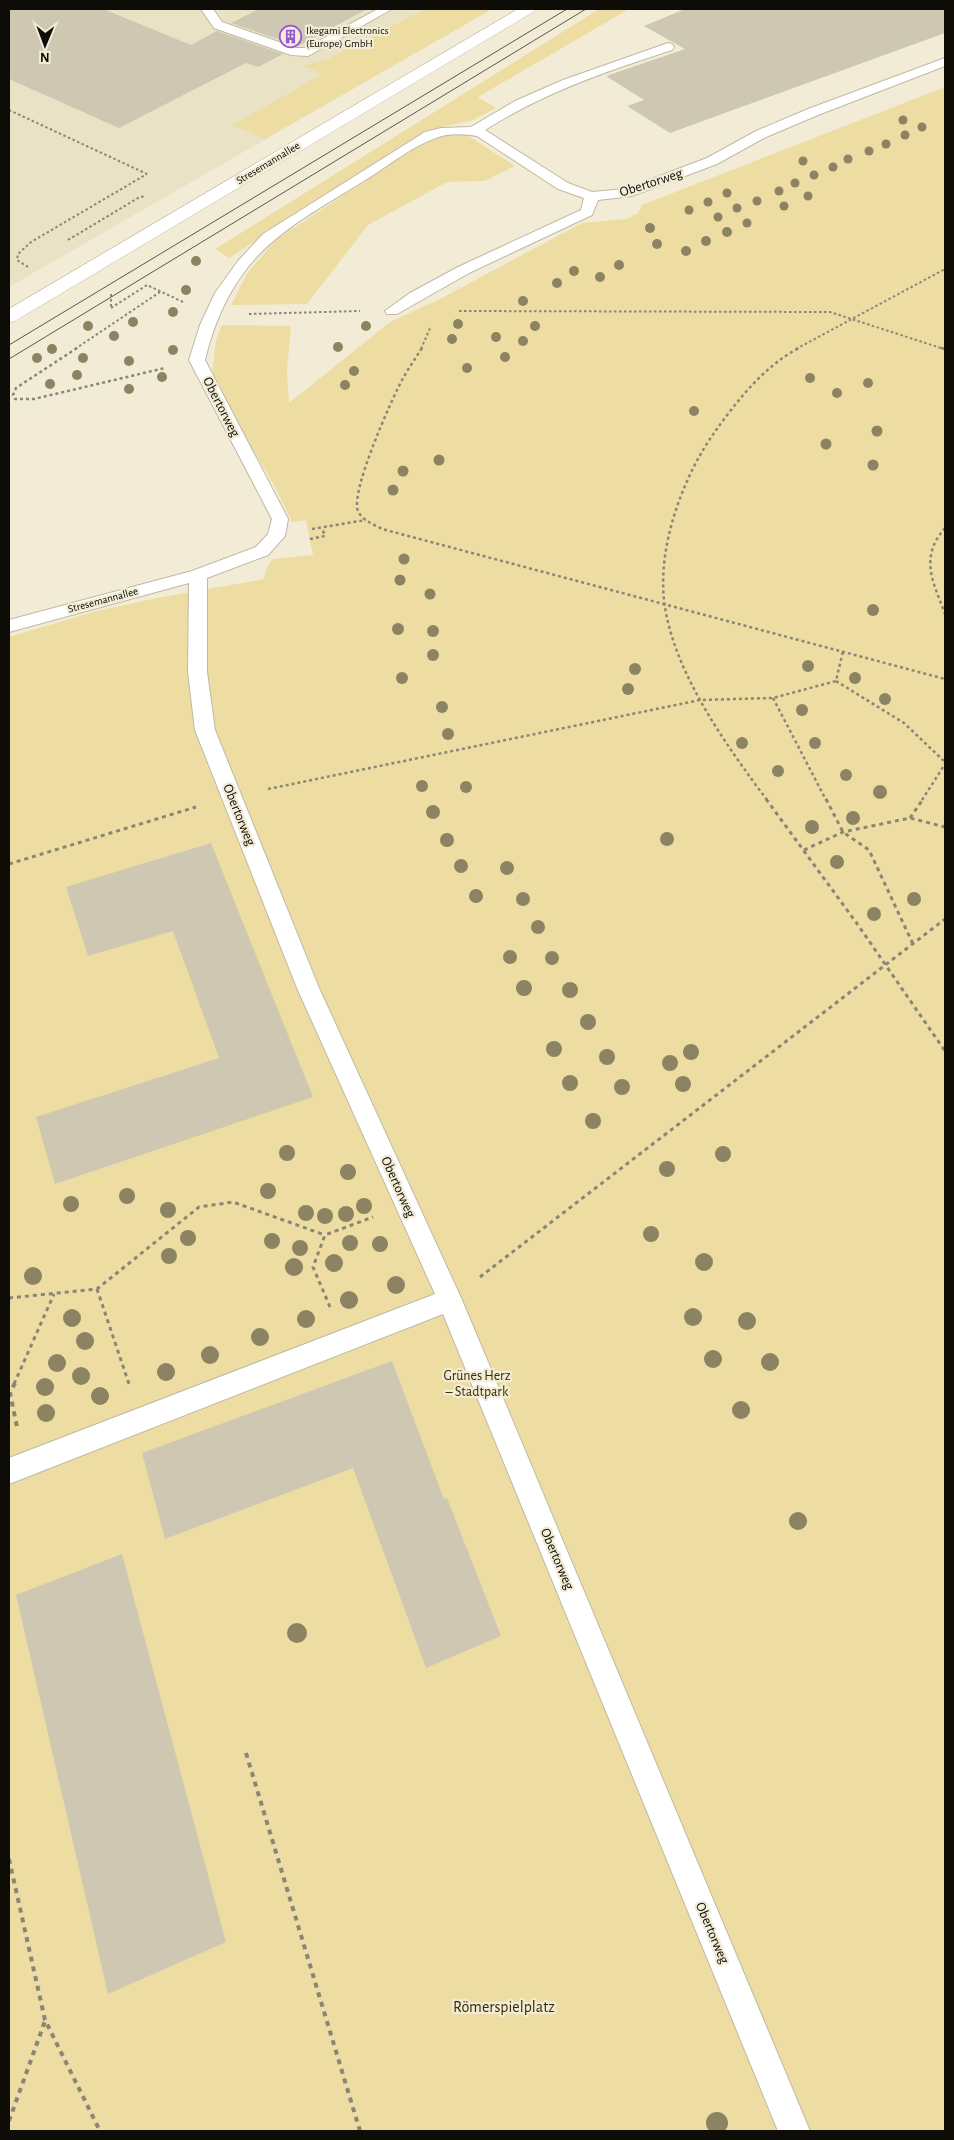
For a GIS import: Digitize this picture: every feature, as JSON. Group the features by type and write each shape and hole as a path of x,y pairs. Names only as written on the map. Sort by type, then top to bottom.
{"street":[{"name":"Stresemannallee","path":"9,317 528,9"}],"lane":[{"path":"208,9 218,25 295,52 308,52 386,9"},
{"path":"474,130 501,112 579,76 668,47"},
{"name":"Obertorweg","path":"276,536 280,519 197,360 202,337 220,297 240,266 268,237 418,141 452,130 474,130 563,186 592,196 627,193 712,161 761,134 813,112 945,62"},
{"path":"392,311 452,275 587,212 592,196"},
{"path":"198,575 262,551 276,536"},
{"name":"Obertorweg","path":"198,575 197,677 199,704 204,730 308,988 450,1300 794,2131"},
{"name":"Stresemannallee","path":"9,626 198,575"},
{"path":"17,1468 450,1300"}],"path":[{"path":"9,110 147,174 31,242 18,254 17,260 26,266"},
{"path":"945,269 794,350 776,363 717,428 692,470 680,496 668,544 664,604 671,634 700,700 727,743 887,964 945,1051"},
{"path":"111,308 147,285 160,292 16,388 13,395 16,399 34,399 197,360"},
{"path":"211,314 392,311 830,312 945,348"},
{"path":"431,311 430,327 427,336 401,381 377,437 358,494 357,509 366,520 382,529 945,679"},
{"path":"276,536 366,520"},
{"path":"945,528 930,549 928,565 945,614"},
{"path":"836,681 843,652"},
{"path":"9,864 232,797 700,700 773,698 836,681 904,723 945,763 910,818"},
{"path":"773,698 843,832 868,850 913,944"},
{"path":"804,850 843,832 910,818 932,825 945,826"},
{"path":"450,1300 945,918"},
{"path":"9,1298 97,1289 199,1207 233,1202 325,1236 406,1205"},
{"path":"325,1236 313,1267 345,1341"},
{"path":"97,1289 141,1420"},
{"path":"17,1468 10,1393 54,1293"},
{"path":"246,1753 360,2131"},
{"path":"9,1859 45,2020 100,2131"},
{"path":"9,2121 45,2020"}],"shaded area":[{"path":"9,9 492,9 9,287"}],"green space":[{"path":"425,9 492,9 265,139 233,125 323,74 303,66 324,61"},
{"path":"599,9 629,9 478,97 496,108 473,120 425,131 229,258 215,249"},
{"name":"Grünes Herz – Stadtpark","path":"945,87 945,2131 9,2131 9,637 93,612 157,598 264,579 267,567 273,559 313,555 306,520 292,522 276,489 212,376 216,340 222,325 291,326 287,370 289,403 390,322 440,299 582,223 626,219 638,213 642,205"},
{"path":"462,132 515,166 485,181 447,182 368,225 307,304 231,305 248,272 277,239 418,146 437,138"}],"building":[{"path":"9,9 103,9 191,45 217,31 283,54 258,67 246,63 119,128 9,79"},
{"name":"Ikegami Electronics (Europe) GmbH","path":"259,9 367,9 298,46 231,23"},
{"path":"685,9 945,9 945,33 670,133 627,106 644,100 606,76 685,49 644,26"},
{"path":"211,843 313,1097 55,1184 36,1117 219,1058 173,931 88,956 66,887"},
{"path":"392,1361 444,1499 447,1498 501,1636 426,1668 353,1468 165,1539 142,1453"},
{"path":"122,1554 226,1942 108,1994 16,1595"}],"tram line":[{"path":"9,345 567,9"},
{"path":"9,359 586,9"}],"place":[{"name":"Ikegami Electronics (Europe) GmbH","path":"290,36"}],"park label":[{"name":"Römerspielplatz","path":"504,2007"}]}
